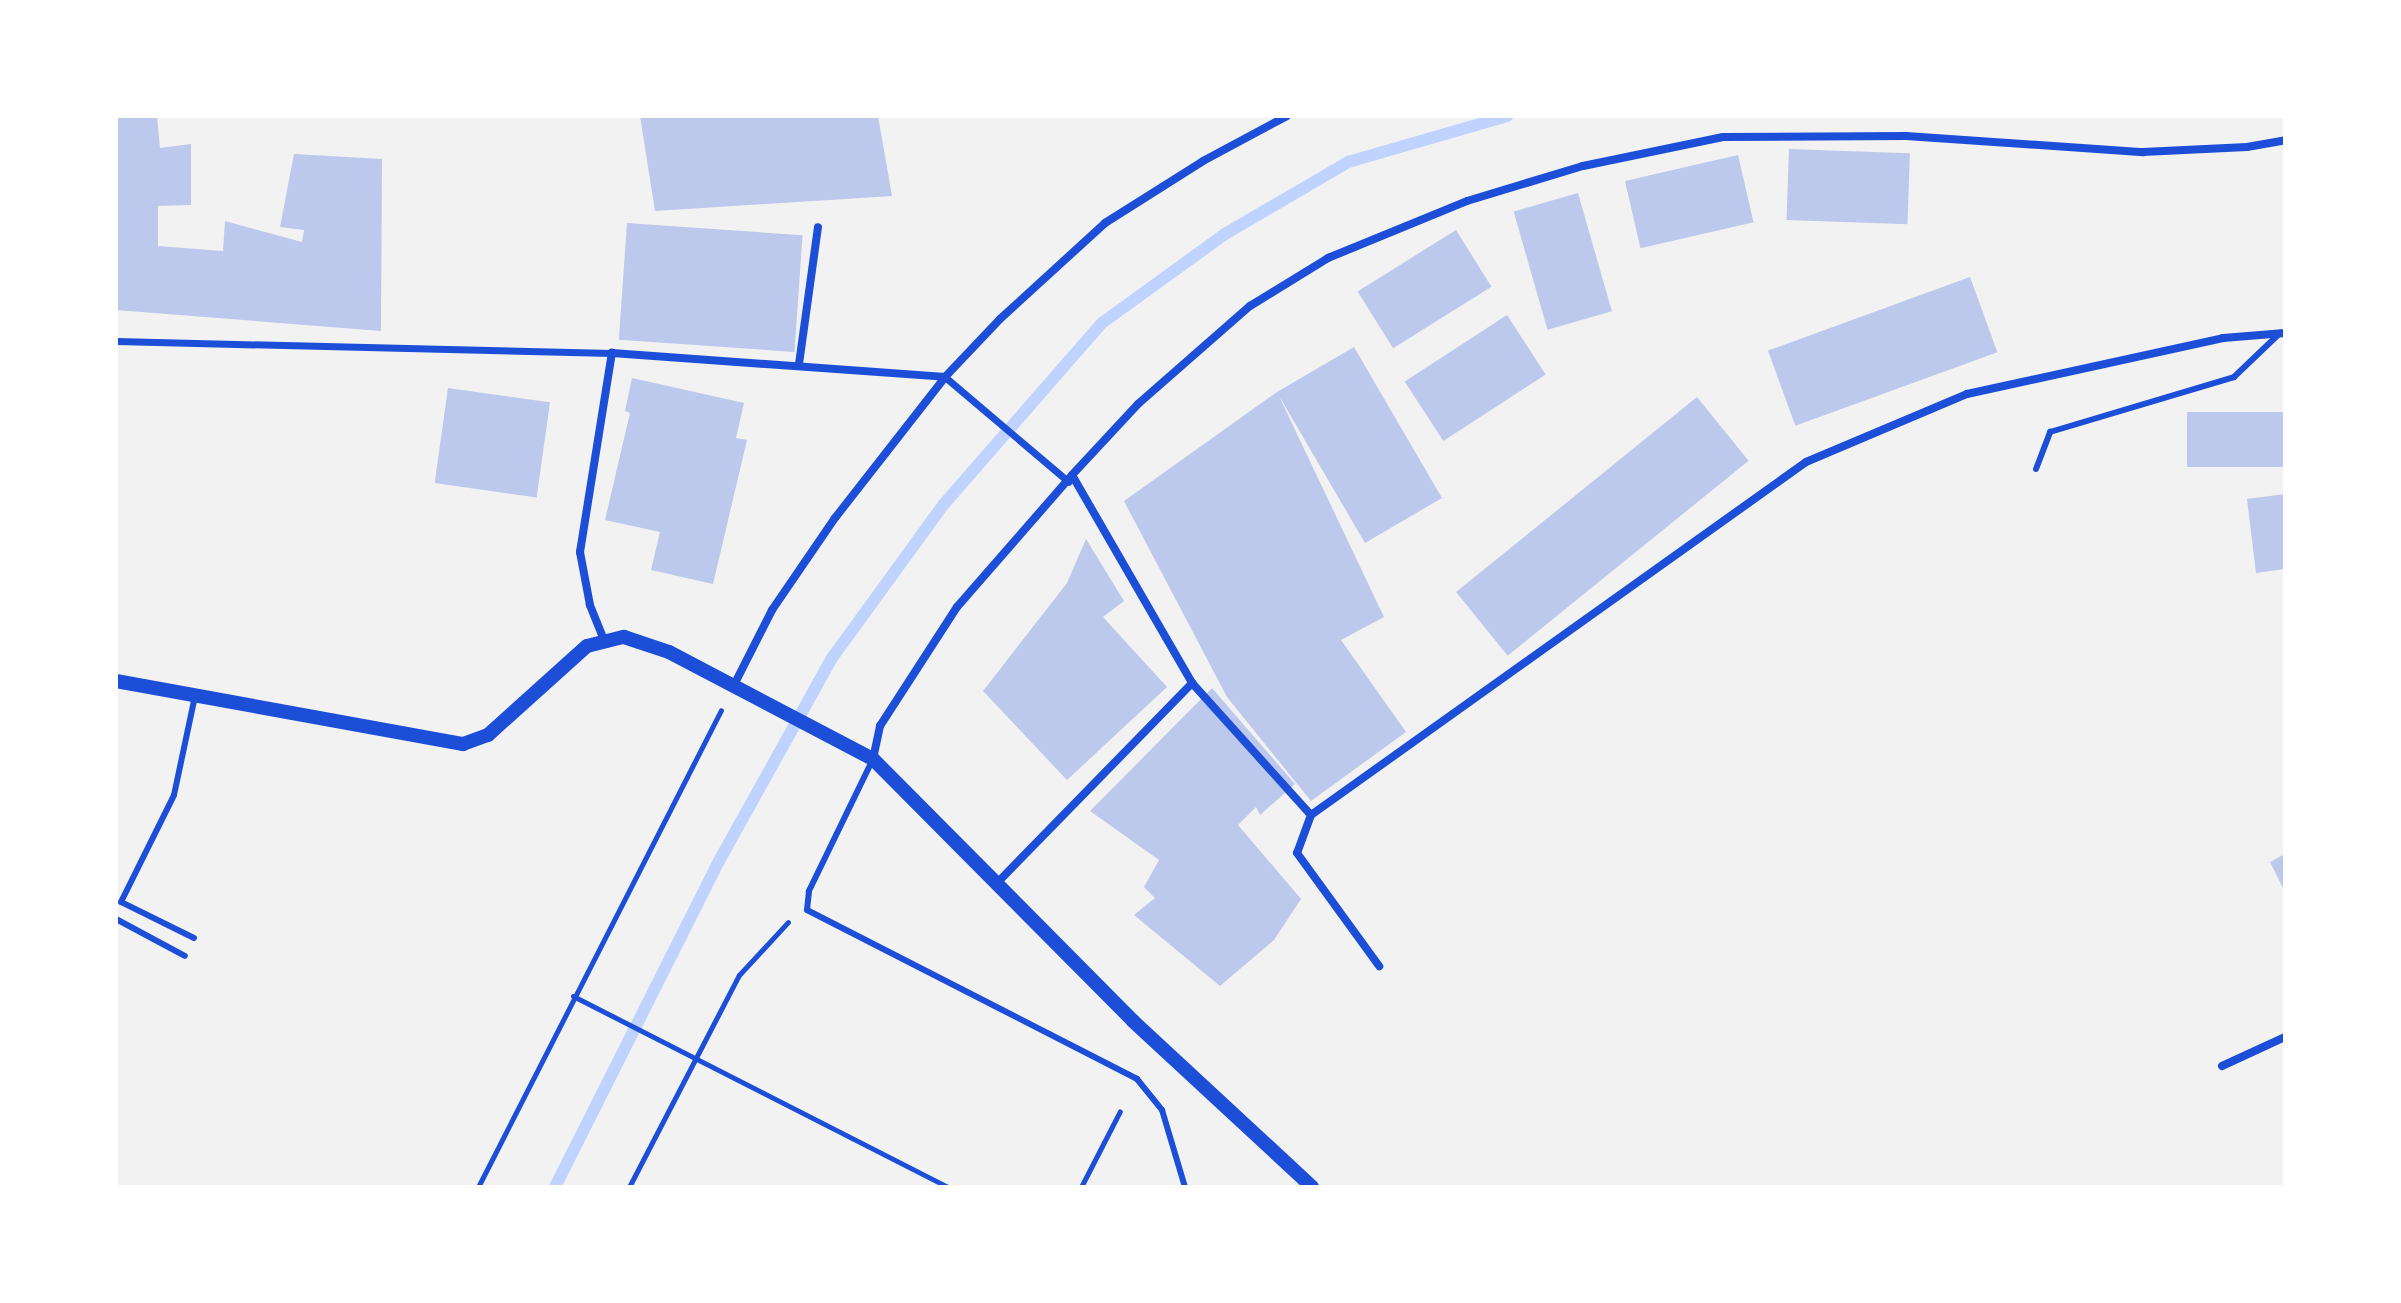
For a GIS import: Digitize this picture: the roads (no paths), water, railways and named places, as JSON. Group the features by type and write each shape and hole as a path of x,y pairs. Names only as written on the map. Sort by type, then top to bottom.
{"street":[{"path":"734,685 772,610 826,531 945,377 1043,277 1105,223 1203,161 1287,116"},
{"path":"873,759 880,726 957,607 1070,478 1138,404 1239,316 1328,258 1467,201 1583,166 1723,137 1906,136 2143,152 2247,147 2285,140"},
{"path":"799,364 818,227"},
{"path":"1379,966 1297,853 1311,815 1806,462 1967,394 2223,338 2283,333"},
{"path":"116,341 612,353 799,364 945,377 1070,478 1192,683 1311,815"},
{"path":"604,640 590,605 580,552 612,353"},
{"path":"116,681 195,693 395,735 463,744 488,735 587,646 604,640 641,641 734,685 873,759 999,881 1133,1021 1312,1187"},
{"path":"999,881 1192,683"},
{"path":"2222,1066 2285,1037"}],"lane":[{"path":"2036,469 2050,432 2234,377 2283,333"},
{"path":"194,938 121,902 174,795 195,693"},
{"path":"873,759 805,904 807,910 1137,1079 1162,1110 1185,1187"},
{"path":"116,919 185,956"}],"waterway":[{"path":"555,1187 719,861 832,658 944,504 1102,323 1225,234 1348,162 1507,116"}]}
